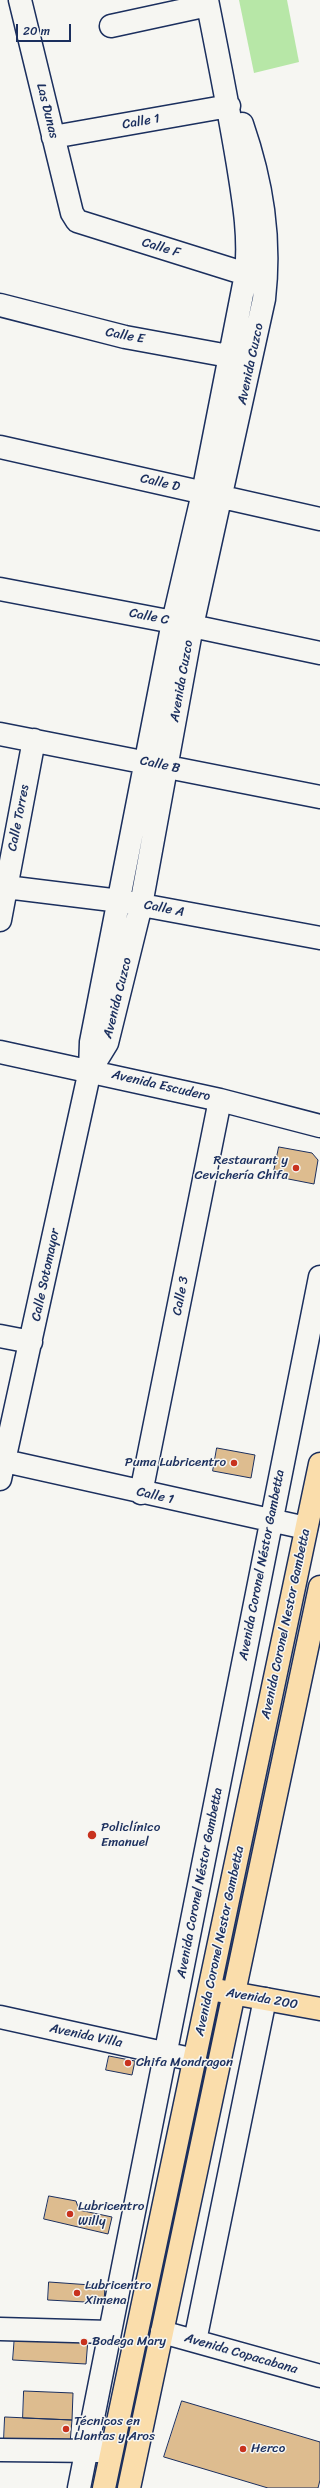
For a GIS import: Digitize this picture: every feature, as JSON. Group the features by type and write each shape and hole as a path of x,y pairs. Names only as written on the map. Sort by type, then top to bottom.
{"main road":[{"name":"Avenida Coronel Nestor Gambetta","path":"104,2488 320,1464"},
{"name":"Avenida Coronel Nestor Gambetta","path":"129,2488 320,1587"},
{"name":"Avenida 200","path":"210,1989 320,2009"}],"street":[{"name":"Las Dunas","path":"20,0 72,213 77,221"},
{"path":"111,26 208,3"},
{"name":"Avenida Cuzco","path":"208,3 229,106 247,229 246,274 231,355 212,495"},
{"name":"Calle 1","path":"53,137 229,106"},
{"name":"Avenida Cuzco","path":"90,1070 91,1042 120,901 156,764 182,624 212,495 252,361 266,284 266,218 262,192 250,147 241,123 229,106"},
{"name":"Calle F","path":"77,221 246,274"},
{"name":"Calle E","path":"0,305 125,337 231,355 252,361"},
{"name":"Calle D","path":"0,448 320,519"},
{"name":"Calle C","path":"0,589 182,624 320,653"},
{"name":"Calle B","path":"0,734 320,797"},
{"name":"Calle Torres","path":"0,920 34,740"},
{"name":"Avenida Cuzco","path":"90,1070 107,1043 141,905 156,764"},
{"name":"Calle A","path":"6,887 120,901 320,938"},
{"name":"Avenida Escudero","path":"0,1052 90,1070 220,1100 320,1126"},
{"name":"Calle Sotomayor","path":"1,1467 31,1342 90,1070"},
{"name":"Calle 3","path":"141,1493 220,1100"},
{"name":"Avenida Coronel Néstor Gambetta","path":"78,2488 87,2451 166,2053 181,1985 270,1522 320,1277"},
{"path":"0,1336 31,1342"},
{"name":"Calle 1","path":"1,1467 141,1493 270,1522 306,1528"},
{"name":"Avenida 200","path":"181,1985 210,1989"},
{"path":"195,2341 265,2000"},
{"name":"Avenida Villa","path":"0,2017 195,2060"},
{"path":"0,2329 110,2332"},
{"name":"Avenida Copacabana","path":"162,2332 320,2376"},
{"path":"0,2450 111,2452"}],"green space":[{"path":"239,0 287,0 299,62 254,73"}],"building":[{"name":"Restaurant y Cevichería Chifa","path":"279,1147 312,1153 318,1160 314,1184 273,1176"},
{"name":"Puma Lubricentro","path":"217,1448 255,1455 251,1478 213,1471"},
{"path":"109,2056 135,2061 132,2075 106,2070"},
{"name":"Lubricentro Willy","path":"49,2196 76,2201 79,2210 112,2217 108,2234 44,2219"},
{"name":"Lubricentro Ximena","path":"49,2282 105,2286 104,2303 48,2300"},
{"path":"15,2334 88,2339 86,2364 13,2360"},
{"path":"24,2391 73,2393 72,2420 23,2418"},
{"name":"Herco","path":"182,2401 320,2442 320,2480 318,2488 268,2488 164,2457"},
{"path":"5,2417 72,2420 70,2443 4,2439"}],"place":[{"name":"Restaurant y Cevichería Chifa","path":"296,1168"},
{"name":"Puma Lubricentro","path":"234,1463"},
{"name":"Policlínico Emanuel","path":"92,1835"},
{"name":"Chifa Mondragon","path":"128,2063"},
{"name":"Lubricentro Willy","path":"70,2214"},
{"name":"Lubricentro Ximena","path":"77,2293"},
{"name":"Bodega Mary","path":"84,2342"},
{"name":"Técnicos en Llantas y Aros","path":"66,2429"},
{"name":"Herco","path":"243,2449"}]}
